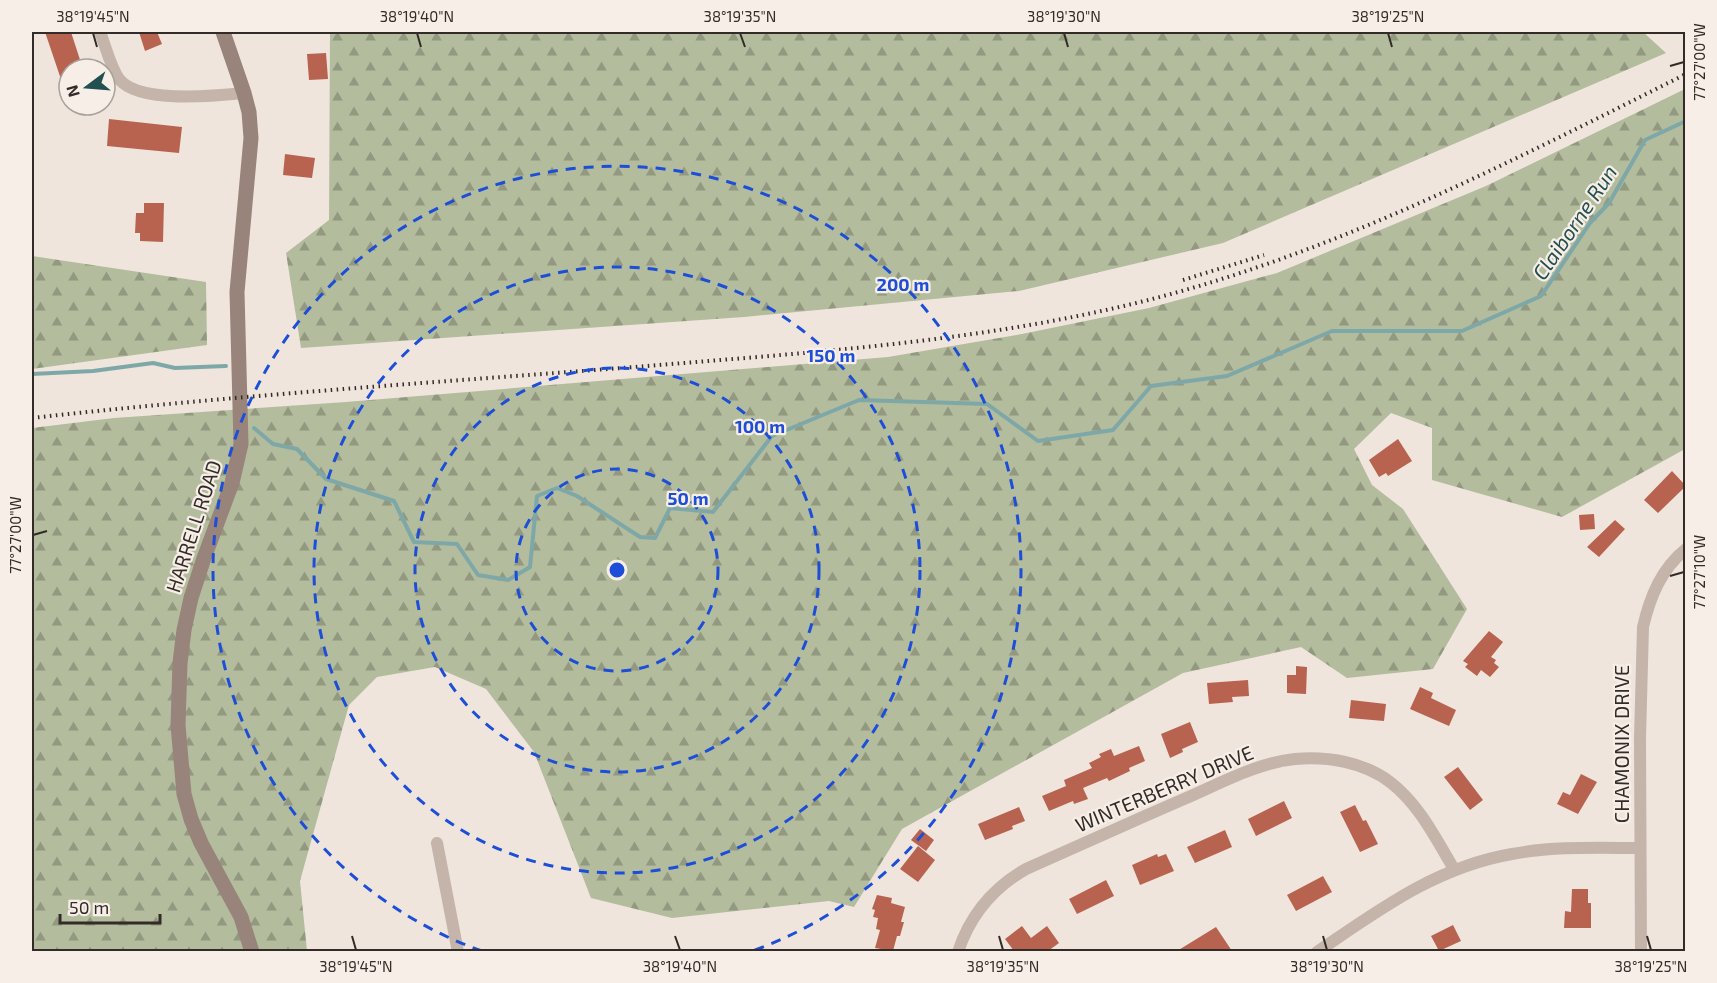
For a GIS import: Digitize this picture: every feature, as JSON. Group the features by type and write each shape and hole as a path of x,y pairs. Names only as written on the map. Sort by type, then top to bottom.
{"street":[{"path":"100,32 114,71 128,87 138,92 214,97 244,93"},
{"name":"HARRELL ROAD","path":"223,32 244,93 249,112 251,138 237,292 241,444 232,483 191,598 180,663 178,725 184,794 191,819 201,843 241,918 252,951"},
{"name":"CHAMONIX DRIVE","path":"1641,951 1640,715 1643,627 1657,585 1668,566 1686,549"},
{"name":"WINTERBERRY DRIVE","path":"958,951 971,921 983,903 998,888 1026,869 1230,779 1267,765 1293,759 1333,760 1375,772 1389,781 1402,792 1420,814 1454,869"},
{"path":"437,843 458,951"},
{"path":"1317,951 1398,897 1454,869 1511,854 1545,849 1640,848"}],"green space":[{"path":"330,32 1643,32 1666,53 1223,243 1019,291 744,317 301,348 286,253 329,220"},
{"path":"1685,89 1685,449 1562,517 1432,480 1432,428 1391,413 1354,449 1372,485 1403,509 1467,609 1433,669 1347,678 1301,647 1183,673 902,829 854,907 829,901 672,918 591,898 534,752 486,689 435,667 377,677 349,705 300,881 307,951 32,951 32,428 114,418 346,402 888,357 1022,334 1149,308 1277,273 1486,186"},
{"path":"32,256 206,282 207,345 32,369"}],"building":[{"path":"45,32 71,32 79,57 57,57 57,67"},
{"path":"139,32 157,32 162,44 145,51"},
{"path":"326,53 328,79 309,80 307,54"},
{"path":"109,119 182,127 179,153 107,146"},
{"path":"285,154 315,158 312,178 283,175"},
{"path":"144,203 164,203 163,242 140,241 140,233 135,233 136,213 144,213"},
{"path":"1398,439 1412,461 1388,476 1386,473 1379,477 1369,460"},
{"path":"1672,471 1686,486 1658,513 1644,500"},
{"path":"1594,514 1595,529 1580,530 1579,515"},
{"path":"1615,520 1625,529 1599,557 1587,547"},
{"path":"1489,631 1503,642 1491,657 1496,660 1494,663 1499,667 1490,677 1481,670 1477,676 1465,667 1468,664 1463,661"},
{"path":"1296,666 1307,667 1306,694 1287,693 1287,675 1296,675"},
{"path":"1248,680 1249,696 1232,697 1233,702 1209,704 1207,683"},
{"path":"1420,687 1433,693 1431,698 1456,710 1449,726 1410,709"},
{"path":"1351,700 1386,704 1384,721 1349,718"},
{"path":"1190,722 1198,742 1182,749 1183,752 1170,758 1161,734"},
{"path":"1139,746 1145,761 1109,781 1107,778 1083,788 1088,799 1074,804 1073,801 1049,811 1042,796 1066,786 1064,780 1092,768 1089,763 1101,757 1099,754 1111,749 1114,756"},
{"path":"1458,767 1483,800 1470,810 1444,777"},
{"path":"1581,774 1597,782 1578,814 1557,804 1563,792 1570,795"},
{"path":"1284,801 1292,818 1256,836 1248,819"},
{"path":"1355,805 1363,821 1366,820 1378,844 1360,852 1340,812"},
{"path":"1019,807 1025,821 1012,826 1013,829 985,840 978,824"},
{"path":"920,829 934,840 926,851 911,840"},
{"path":"1225,830 1232,847 1195,863 1187,847"},
{"path":"918,846 935,860 918,882 900,869"},
{"path":"1157,854 1158,857 1166,854 1174,871 1140,885 1132,865"},
{"path":"1323,876 1332,892 1296,911 1287,895"},
{"path":"1106,880 1114,896 1077,914 1069,899"},
{"path":"1572,889 1588,889 1588,903 1591,903 1591,928 1564,928 1565,911 1571,912"},
{"path":"877,895 892,898 891,903 905,907 901,922 904,922 893,951 875,948 880,930 876,929 878,918 873,917 875,910 872,909"},
{"path":"1453,925 1461,941 1439,951 1431,936"},
{"path":"1022,926 1031,938 1047,926 1059,943 1048,951 1014,951 1005,939"},
{"path":"1216,927 1232,951 1177,951"}],"waterway":[{"name":"Claiborne Run","path":"254,428 273,444 297,449 326,479 394,501 414,542 457,544 478,575 508,580 530,567 537,496 557,488 577,496 640,537 655,538 670,508 713,512 772,436 859,400 987,404 1038,441 1113,430 1151,386 1227,376 1332,331 1462,331 1541,296 1590,223 1609,203 1645,140 1686,121"},
{"name":"Claiborne Run","path":"32,374 93,371 153,363 175,368 226,366"}],"railway":[{"path":"32,418 262,396 882,345 999,330 1115,308 1190,289 1336,238 1478,176 1686,74"},
{"path":"1183,280 1264,255"}]}
